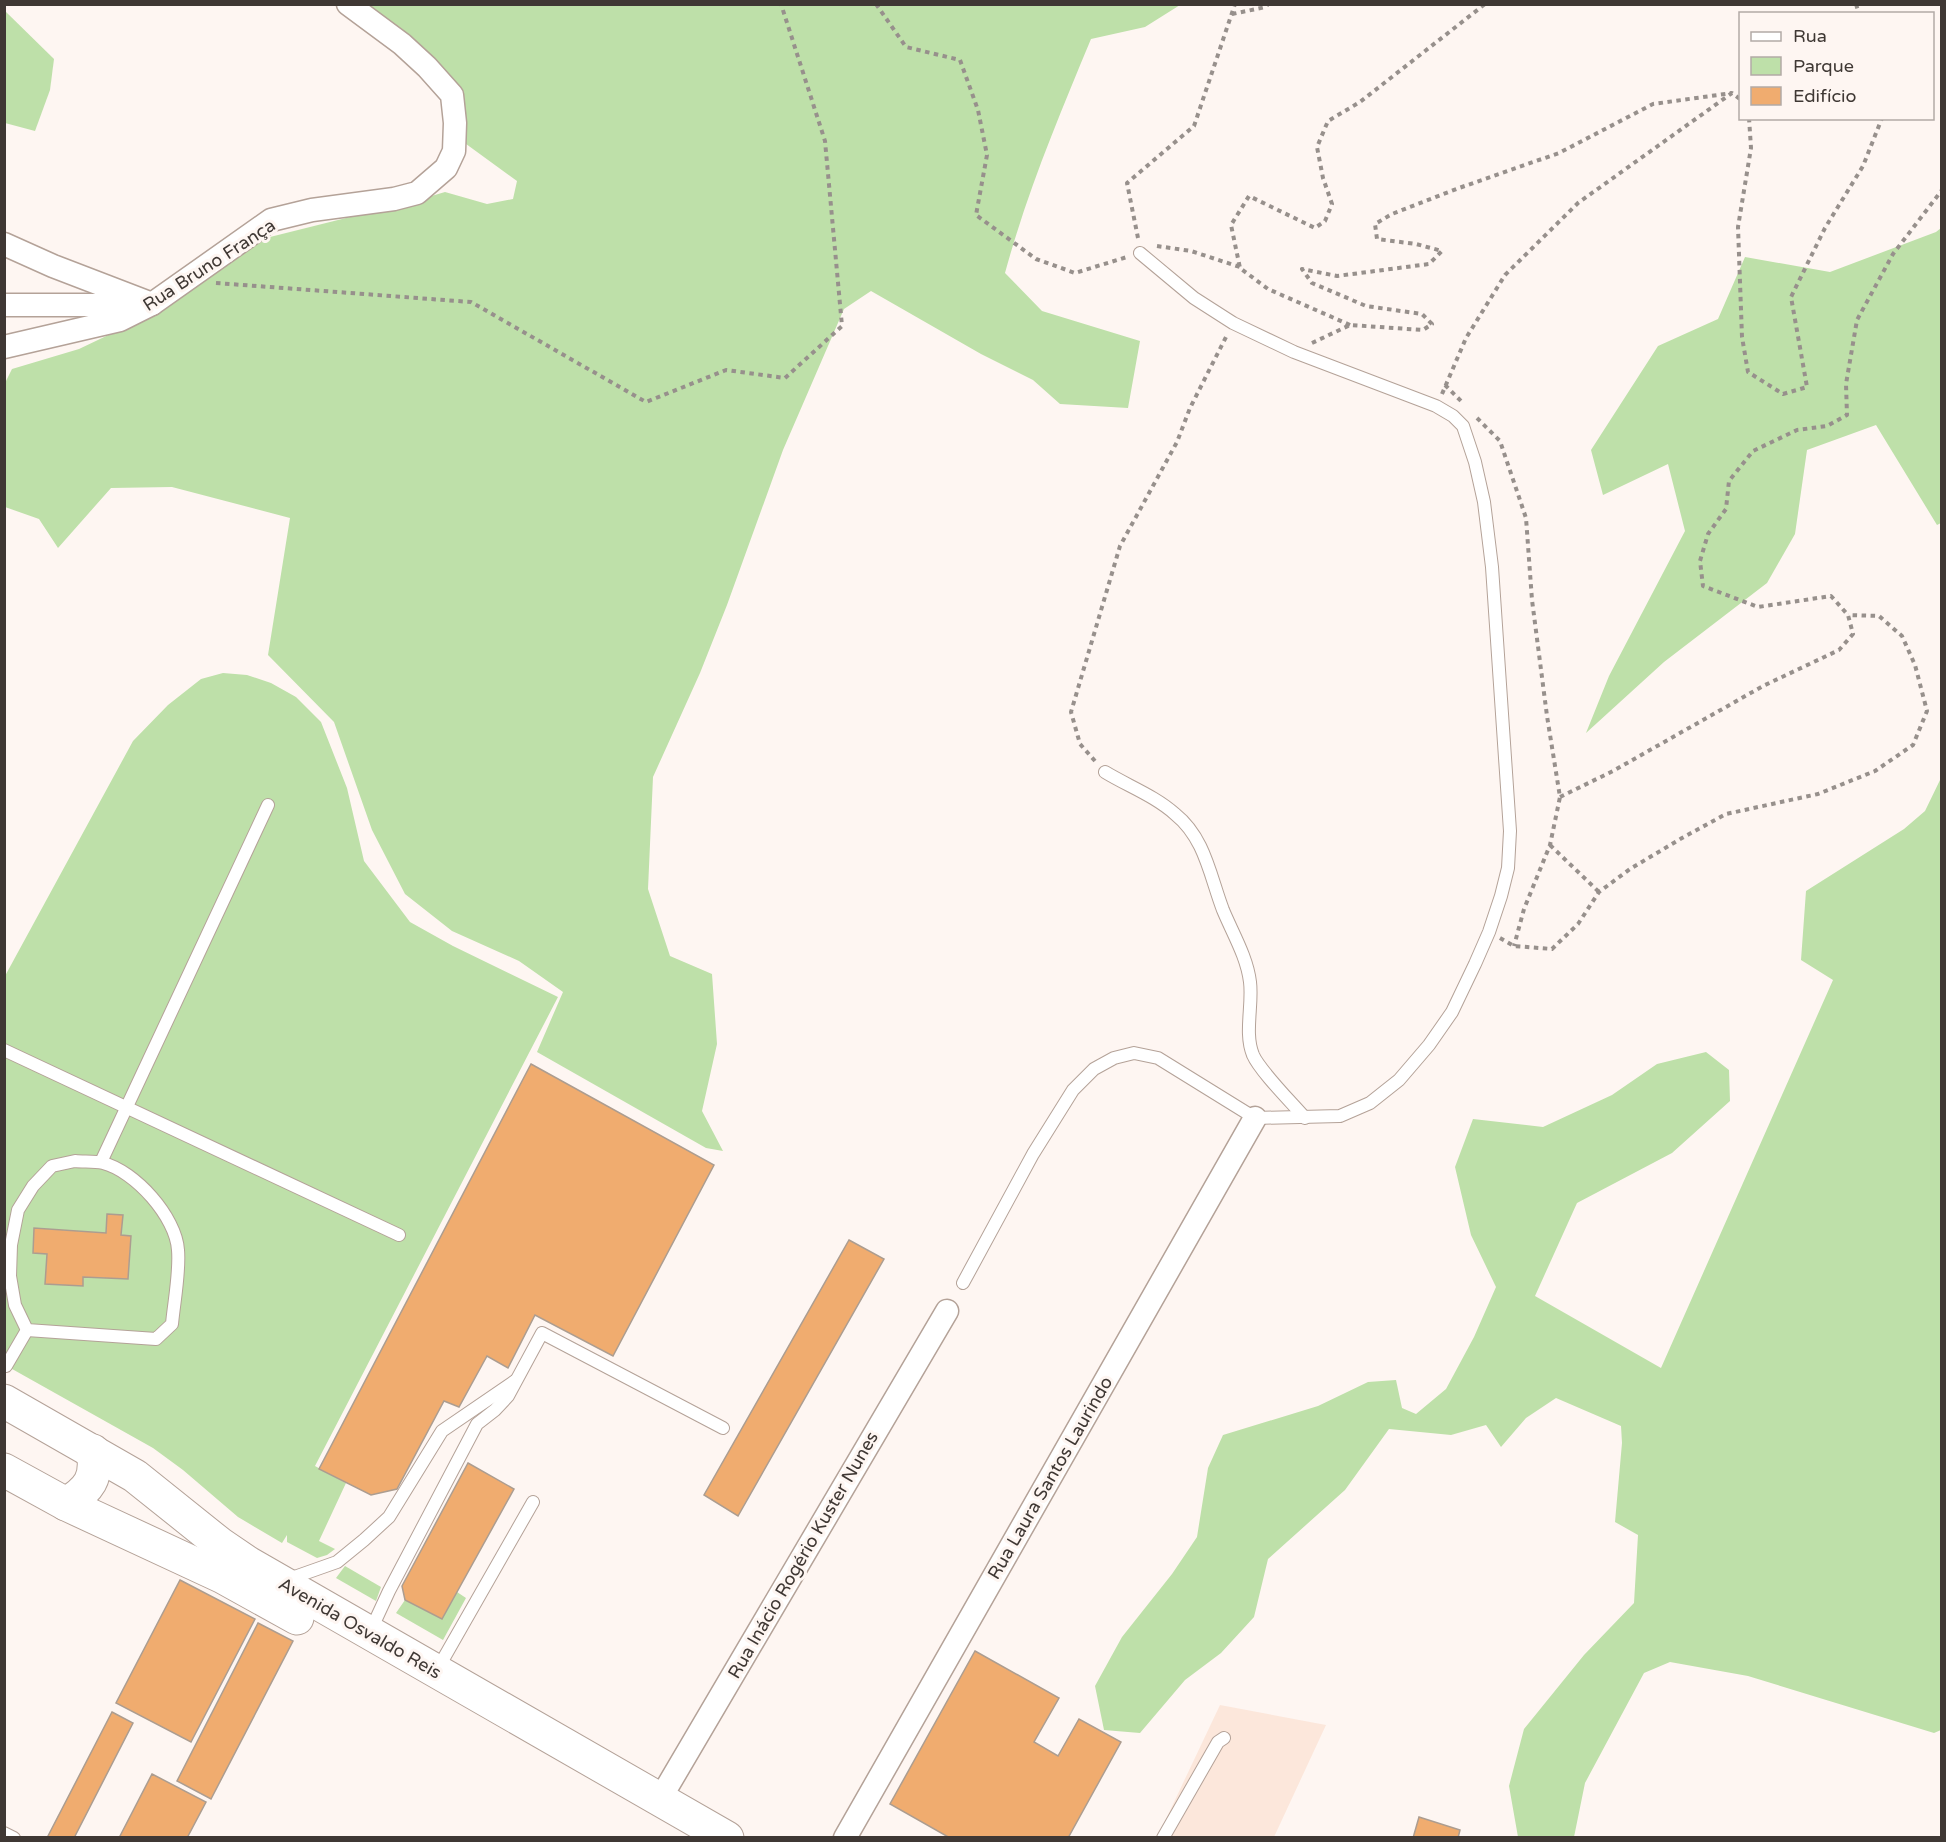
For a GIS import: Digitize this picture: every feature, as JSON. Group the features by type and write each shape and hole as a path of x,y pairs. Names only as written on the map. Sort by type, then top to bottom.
{"main road":[{"name":"Avenida Osvaldo Reis","path":"4,1401 135,1476 220,1544 280,1582 727,1838"},
{"path":"66,1504 88,1488 94,1476 93,1451"},
{"name":"Avenida Osvaldo Reis","path":"4,1470 66,1504 248,1590 685,1838"}],"street":[{"name":"Rua Bruno França","path":"4,347 120,320 152,304 272,220 303,212 394,199 417,193 446,168 454,151 455,123 452,95 402,44 348,4"},
{"path":"4,244 53,266 152,304"},
{"path":"4,305 152,304"},
{"name":"Rua Laura Santos Laurindo","path":"845,1838 1255,1118"},
{"name":"Rua Inácio Rogério Kuster Nunes","path":"660,1799 947,1311"}],"lane":[{"path":"963,1283 1033,1154 1073,1090 1094,1070 1114,1058 1134,1053 1158,1058 1255,1118 1340,1116 1370,1103 1399,1080 1429,1045 1452,1012 1489,932 1508,868 1510,831 1492,567 1484,502 1475,462 1462,426 1454,417 1436,406 1294,352 1233,323 1194,298 1140,253"},
{"path":"1105,772 1176,814 1200,845 1207,859 1222,908 1247,967 1250,984 1252,1054 1305,1118"},
{"path":"101,1162 268,805"},
{"path":"4,1050 399,1235"},
{"path":"75,1161 101,1162 122,1171 144,1187 174,1229 178,1250 172,1324 156,1339 27,1330 15,1305 10,1276 11,1245 18,1210 33,1186 52,1166 75,1161"},
{"path":"6,1366 27,1330"},
{"path":"370,1633 389,1591 477,1424 508,1396 542,1333 723,1428"},
{"path":"280,1582 337,1562 364,1540 389,1517 441,1431 518,1378"},
{"path":"474,1408 486,1417"},
{"path":"437,1671 533,1502"},
{"path":"1163,1838 1218,1742 1224,1738"},
{"path":"4,1833 14,1838"}],"path":[{"path":"186,281 471,303 646,402 726,370 785,378 842,326 825,141 781,4"},
{"path":"876,4 906,47 960,60 978,110 987,155 976,215 1036,259 1075,273 1157,246 1191,251 1240,268 1268,289 1350,324 1424,330 1432,324 1422,314 1366,306 1311,284 1302,269 1337,276 1429,264 1442,251 1416,243 1377,239 1375,224 1392,214 1559,153 1653,104 1732,93 1739,98"},
{"path":"1140,253 1127,183 1194,126 1235,4"},
{"path":"1232,14 1266,7 1268,4"},
{"path":"1240,268 1231,225 1250,196 1315,228 1325,221 1332,204 1323,178 1317,147 1328,121 1360,102 1485,4"},
{"path":"1436,406 1466,338 1505,275 1578,203 1732,93"},
{"path":"1749,120 1751,148 1738,226 1742,337 1748,372 1783,394 1806,387 1791,297 1826,228 1863,166 1881,120"},
{"path":"1560,796 1613,771 1763,686 1839,650 1853,634 1848,615 1831,596 1758,607 1703,586 1700,561 1708,534 1726,509 1729,481 1753,451 1797,430 1827,426 1847,415 1846,384 1857,320 1893,254 1941,190"},
{"path":"1105,772 1080,744 1071,712 1120,546 1177,442 1190,408 1233,323"},
{"path":"1294,352 1350,324"},
{"path":"1445,385 1469,409"},
{"path":"1477,417 1500,441 1526,518 1532,600 1560,796 1550,845 1524,909 1514,946"},
{"path":"1489,932 1514,946 1552,949 1578,924 1599,892 1630,869 1726,814 1818,794 1875,771 1913,745 1927,711 1916,665 1902,636 1879,616 1848,615"},
{"path":"1550,845 1599,892"}],"shaded area":[{"path":"1220,1705 1326,1725 1274,1837 1157,1838"}],"green space":[{"path":"360,5 1180,5 1145,27 1091,39 1033,184 1005,273 1042,311 1140,341 1128,408 1060,404 1033,380 981,354 871,291 844,309 783,450 700,673 653,777 648,889 670,956 712,974 717,1044 702,1111 723,1151 706,1148 537,1052 563,992 519,961 452,931 405,894 372,830 334,722 268,655 290,518 172,487 111,488 58,548 39,519 5,507 4,385 12,369 79,349 165,308 258,240 445,192 487,204 513,199 517,181 462,141 453,79"},
{"path":"4,10 54,59 50,90 35,131 5,123"},
{"path":"1941,228 1941,523 1937,525 1876,425 1807,450 1795,534 1767,583 1664,662 1586,733 1609,676 1685,531 1668,464 1603,495 1591,450 1658,346 1718,319 1745,257 1830,272 1936,232"},
{"path":"223,673 247,675 271,683 296,697 321,722 347,788 364,861 410,922 453,946 558,997 315,1466 346,1483 319,1541 335,1549 317,1558 287,1542 287,1535 282,1543 238,1517 183,1470 153,1448 5,1365 5,976 133,741 168,705 201,679","holes":["107,1214 122,1215 121,1235 131,1236 128,1279 83,1277 82,1286 46,1284 47,1254 33,1253 34,1228 106,1233"]},
{"path":"1941,778 1941,1730 1934,1733 1748,1676 1670,1662 1644,1673 1585,1783 1574,1837 1518,1837 1509,1786 1524,1729 1584,1655 1634,1603 1638,1535 1615,1522 1622,1443 1621,1426 1556,1398 1526,1418 1501,1447 1486,1425 1451,1435 1389,1429 1345,1490 1268,1559 1254,1617 1221,1653 1185,1680 1140,1733 1104,1730 1095,1686 1122,1637 1172,1574 1197,1537 1208,1468 1223,1435 1318,1406 1368,1382 1396,1380 1402,1408 1416,1414 1446,1389 1474,1337 1496,1287 1471,1235 1455,1167 1473,1119 1543,1127 1612,1095 1657,1064 1706,1052 1729,1070 1730,1101 1672,1153 1577,1203 1535,1296 1661,1368 1833,980 1801,960 1806,891 1904,829 1925,811"},
{"path":"345,1566 381,1587 376,1601 336,1578"},
{"path":"457,1592 466,1598 443,1640 396,1613 405,1600 442,1619"}],"building":[{"path":"531,1064 714,1165 613,1356 535,1315 508,1368 487,1356 459,1407 444,1401 397,1489 371,1495 319,1469"},
{"path":"107,1214 123,1215 121,1235 131,1236 128,1279 83,1277 83,1286 45,1284 47,1254 33,1253 34,1228 106,1233"},
{"path":"849,1240 884,1259 738,1516 704,1495"},
{"path":"468,1463 514,1489 442,1619 405,1600 402,1586"},
{"path":"180,1580 255,1619 191,1742 116,1703"},
{"path":"258,1623 293,1641 211,1799 177,1781"},
{"path":"975,1651 1059,1698 1034,1742 1058,1756 1079,1719 1121,1742 1068,1838 950,1838 890,1804"},
{"path":"112,1712 133,1723 74,1838 51,1838 48,1836"},
{"path":"152,1774 206,1802 187,1838 119,1838"},
{"path":"1419,1817 1460,1830 1458,1838 1413,1838"}]}
